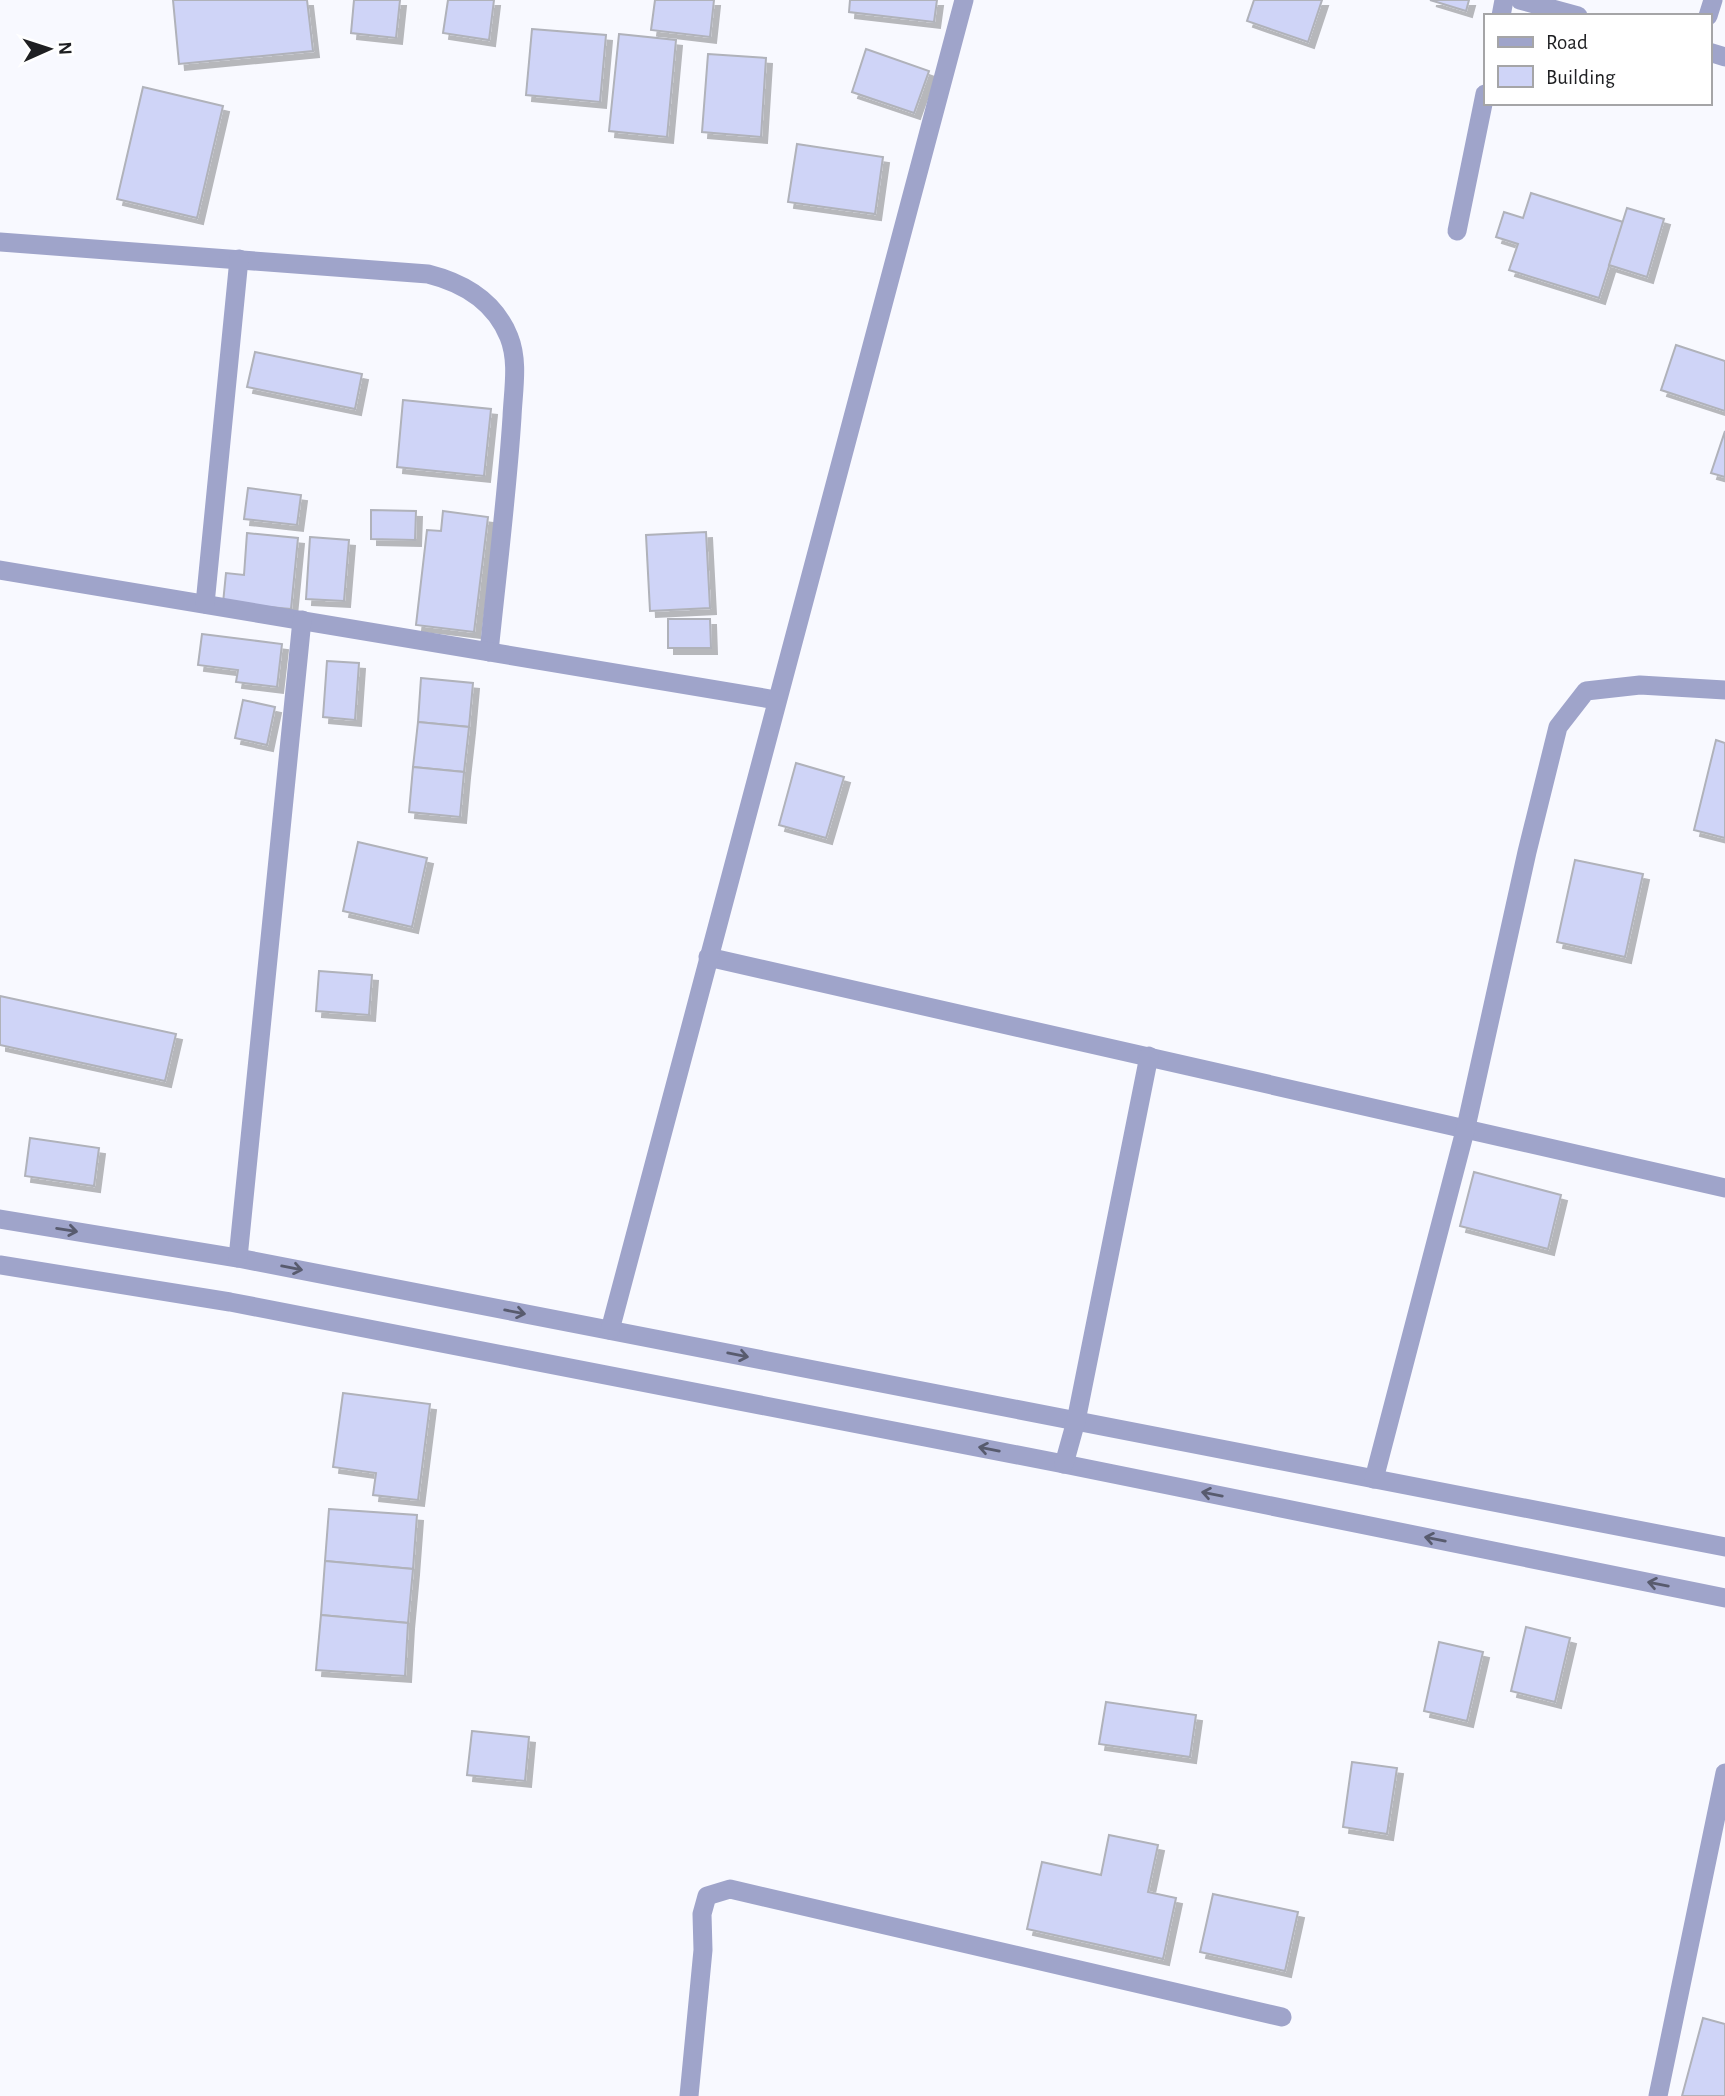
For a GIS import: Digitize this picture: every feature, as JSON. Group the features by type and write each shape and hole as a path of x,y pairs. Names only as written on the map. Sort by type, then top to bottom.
{"street":[{"path":"610,1330 964,0"},
{"path":"1520,0 1571,14"},
{"path":"1457,231 1484,99"},
{"path":"0,242 428,274 456,281 481,298 503,325 515,358 510,449 489,652"},
{"path":"205,604 239,259"},
{"path":"0,570 776,700"},
{"path":"238,1258 302,620"},
{"path":"1374,1479 1466,1127 1558,727 1586,691 1640,685 1725,690"},
{"path":"708,957 1466,1127 1725,1188"},
{"path":"1064,1464 1076,1421 1149,1056"},
{"path":"0,1220 238,1258 1725,1547"},
{"path":"0,1265 243,1304 1064,1464 1725,1598"},
{"path":"1658,2096 1725,1773"},
{"path":"689,2096 703,1950 702,1914 707,1896 730,1889 1282,2017"}],"building":[{"path":"173,0 307,0 313,51 179,64"},
{"path":"354,0 400,0 396,38 351,33"},
{"path":"448,0 494,0 489,40 443,33"},
{"path":"655,0 714,0 710,37 651,30"},
{"path":"850,0 937,0 934,22 849,12"},
{"path":"1254,0 1322,0 1308,42 1247,21"},
{"path":"1430,0 1469,0 1466,11"},
{"path":"532,29 606,35 600,102 526,95"},
{"path":"619,34 676,40 667,137 609,131"},
{"path":"866,49 929,71 914,113 852,92"},
{"path":"708,54 766,58 761,137 702,132"},
{"path":"143,87 223,106 197,218 117,199"},
{"path":"797,144 883,157 875,214 788,202"},
{"path":"1531,193 1623,222 1599,298 1509,270 1518,244 1496,237 1504,212 1523,218"},
{"path":"1627,208 1664,219 1647,277 1609,265"},
{"path":"1676,345 1725,361 1725,411 1661,390"},
{"path":"255,352 362,374 355,409 247,387"},
{"path":"403,400 491,409 484,476 397,467"},
{"path":"1725,431 1725,477 1711,473"},
{"path":"248,488 301,495 297,525 244,519"},
{"path":"371,510 416,511 415,540 371,539"},
{"path":"443,511 488,517 474,632 416,625 427,530 441,531"},
{"path":"706,532 710,608 650,611 646,535"},
{"path":"247,533 298,538 291,609 223,603 226,573 244,575"},
{"path":"310,537 349,540 344,601 306,599"},
{"path":"668,619 710,619 711,648 668,648"},
{"path":"202,634 282,644 277,687 236,682 238,670 198,665"},
{"path":"327,661 359,663 355,720 323,717"},
{"path":"421,678 473,683 469,727 418,722"},
{"path":"243,700 275,707 267,745 235,738"},
{"path":"418,722 469,727 464,772 413,767"},
{"path":"1716,740 1725,743 1725,838 1694,830"},
{"path":"796,763 844,777 826,838 779,825"},
{"path":"413,767 464,772 460,817 409,812"},
{"path":"358,842 427,858 412,927 343,911"},
{"path":"1575,860 1643,874 1625,957 1557,942"},
{"path":"319,971 372,975 369,1015 316,1011"},
{"path":"0,996 176,1034 165,1081 0,1045"},
{"path":"30,1138 99,1148 94,1186 25,1176"},
{"path":"1474,1172 1561,1195 1548,1249 1460,1226"},
{"path":"343,1393 430,1404 418,1500 373,1495 376,1473 333,1467"},
{"path":"329,1509 417,1515 413,1569 325,1561"},
{"path":"325,1561 413,1569 408,1623 321,1615"},
{"path":"321,1615 408,1623 405,1676 316,1670"},
{"path":"1526,1627 1570,1638 1555,1702 1511,1691"},
{"path":"1439,1642 1483,1652 1467,1721 1424,1711"},
{"path":"1106,1702 1196,1715 1190,1757 1099,1744"},
{"path":"472,1731 529,1737 525,1781 467,1775"},
{"path":"1352,1762 1397,1768 1387,1834 1343,1827"},
{"path":"1109,1835 1158,1845 1148,1892 1176,1898 1163,1959 1027,1929 1042,1862 1101,1875"},
{"path":"1213,1894 1298,1912 1285,1971 1200,1952"},
{"path":"1703,2018 1725,2024 1725,2096 1682,2096"}]}
